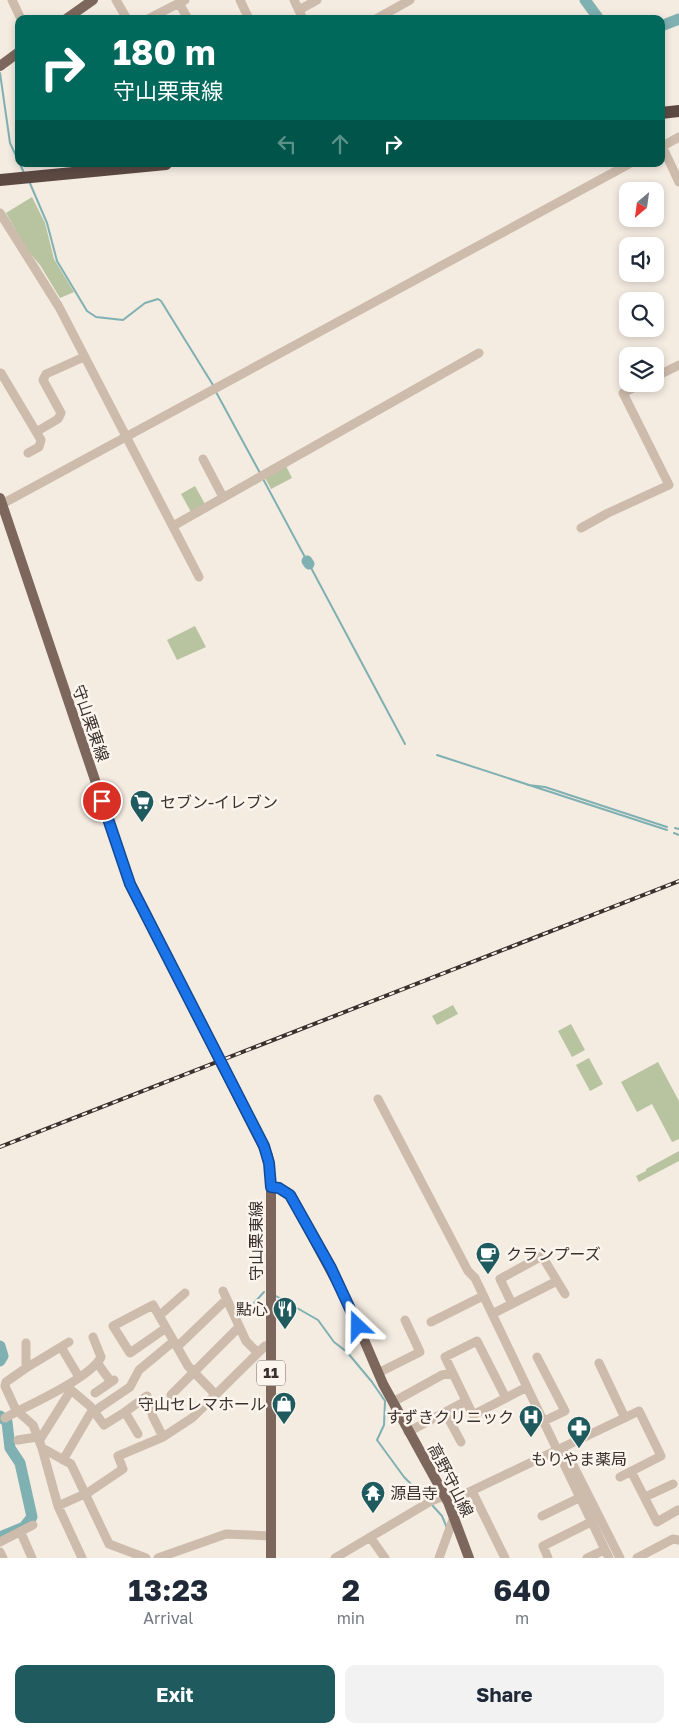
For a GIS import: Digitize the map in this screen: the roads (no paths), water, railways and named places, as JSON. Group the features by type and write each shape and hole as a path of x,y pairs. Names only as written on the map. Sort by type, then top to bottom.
{"highway":[{"path":"665,113 679,111"},
{"path":"0,180 134,167"}],"main road":[{"path":"72,15 93,0"},
{"path":"1,65 15,55"},
{"name":"守山栗東線","path":"1,501 130,884 264,1146 269,1163 271,1187 271,1558"},
{"name":"高野守山線","path":"271,1187 279,1188 290,1195 349,1305 378,1373 408,1432 446,1499 469,1558"}],"street":[{"path":"12,0 19,15"},
{"path":"116,0 125,15"},
{"path":"240,0 248,15"},
{"path":"294,0 301,15"},
{"path":"299,10 317,0"},
{"path":"383,15 410,0"},
{"path":"156,15 182,2 187,15"},
{"path":"665,144 679,137"},
{"path":"665,152 679,182"},
{"path":"1,501 125,437 623,167"},
{"path":"0,213 47,286 199,577"},
{"path":"173,526 261,474 479,353"},
{"path":"36,432 58,419 61,413 43,380 46,374 84,358"},
{"path":"664,372 679,365"},
{"path":"1,373 41,440 39,447 28,453"},
{"path":"581,528 608,513 669,485 624,393 626,392"},
{"path":"202,459 223,497"},
{"path":"378,1098 483,1296 559,1450 579,1498 606,1554"},
{"path":"512,1304 500,1279 542,1256 565,1294"},
{"path":"492,1314 557,1281"},
{"path":"159,1316 186,1292"},
{"path":"63,1460 90,1414 130,1387 139,1370 175,1344 225,1295 246,1341 258,1353"},
{"path":"431,1322 483,1296"},
{"path":"166,1328 130,1353 112,1326 153,1305 159,1316 166,1328 175,1344 194,1372 216,1394"},
{"path":"378,1373 420,1352 405,1320"},
{"path":"171,1395 240,1327"},
{"path":"5,1418 98,1364 102,1357 93,1337"},
{"path":"506,1398 477,1341 445,1357 473,1415 506,1398 527,1387"},
{"path":"70,1342 26,1368 6,1382 5,1386 18,1411 33,1425 40,1442 58,1506 82,1558"},
{"path":"26,1343 26,1368"},
{"path":"58,1506 85,1493 123,1469 118,1456 163,1437 192,1418 265,1346 271,1345"},
{"path":"60,1347 78,1377"},
{"path":"537,1357 565,1411 544,1421"},
{"path":"599,1363 626,1418"},
{"path":"95,1393 112,1381 98,1364"},
{"path":"393,1402 442,1375 452,1372"},
{"path":"40,1442 71,1390 94,1411 104,1425 147,1396 163,1437"},
{"path":"408,1432 466,1401"},
{"path":"335,1558 431,1500 446,1499 472,1491 639,1411 661,1456 620,1477"},
{"path":"125,1412 138,1434"},
{"path":"445,1412 461,1442"},
{"path":"18,1440 40,1442 63,1460 72,1464 109,1544 146,1558"},
{"path":"559,1450 568,1455 618,1554 606,1554 587,1558"},
{"path":"631,1471 657,1522 678,1510"},
{"path":"645,1497 673,1484"},
{"path":"472,1491 505,1558"},
{"path":"542,1516 579,1498"},
{"path":"439,1558 454,1517"},
{"path":"548,1558 543,1546 591,1522"},
{"path":"0,1542 21,1533 33,1525"},
{"path":"21,1533 32,1558"},
{"path":"158,1558 226,1534 271,1536"},
{"path":"370,1537 385,1558"},
{"path":"644,1557 673,1538 679,1540"},
{"path":"0,1552 3,1558"}],"waterway":[{"path":"585,0 596,15"},
{"path":"665,24 679,19"},
{"path":"0,73 10,143 15,154"},
{"path":"21,167 24,173"},
{"path":"29,181 47,223 57,261 87,311 96,317 123,320 145,303 158,299 213,385"},
{"path":"216,392 260,473"},
{"path":"262,477 307,561"},
{"path":"309,564 405,744"},
{"path":"437,755 667,830"},
{"path":"528,785 545,787 667,827"},
{"path":"675,828 679,829"},
{"path":"674,833 679,835"},
{"path":"254,1303 264,1292"},
{"path":"276,1296 318,1320 334,1342 347,1352 372,1382 385,1401 384,1425 377,1440 404,1477 427,1500"},
{"path":"0,1346 3,1356 0,1361"},
{"path":"0,1416 7,1422 10,1448 20,1463 32,1517 24,1527 0,1537"},
{"path":"432,1505 442,1516 447,1528"}],"railway":[{"path":"0,1147 679,881"}],"place":[{"name":"セブン-イレブン","path":"142,823"},
{"name":"クランプーズ","path":"488,1275"},
{"name":"點心","path":"285,1330"},
{"name":"守山セレマホール","path":"284,1425"},
{"name":"すずきクリニック","path":"531,1438"},
{"name":"もりやま薬局","path":"579,1449"},
{"name":"源昌寺","path":"373,1514"}]}
